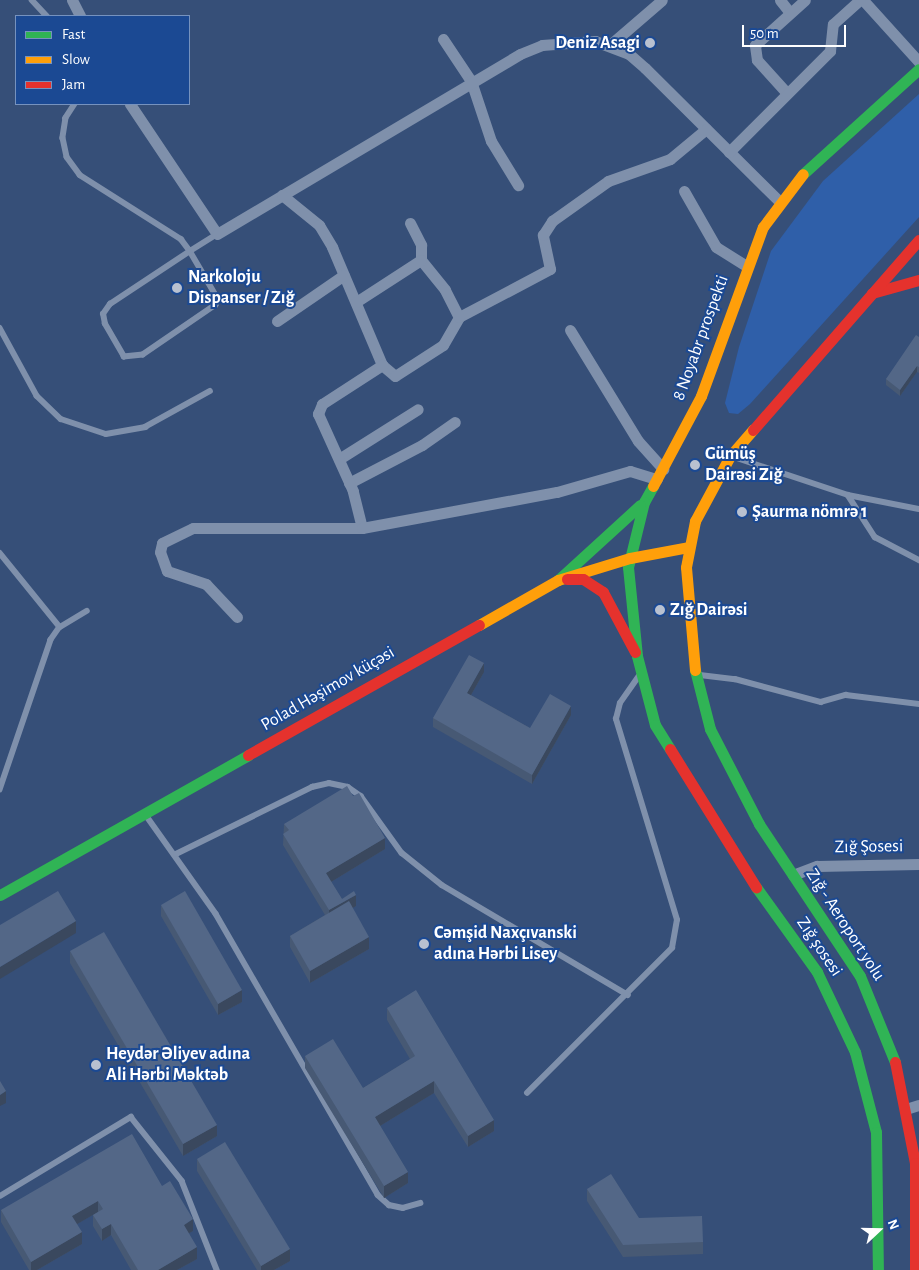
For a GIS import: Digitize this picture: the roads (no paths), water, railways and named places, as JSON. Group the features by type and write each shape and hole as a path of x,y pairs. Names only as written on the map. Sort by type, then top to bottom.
{"main road":[{"name":"8 Noyabr prospekti","path":"640,673 637,656 630,558 644,502 701,396 746,265 779,202 841,135 919,69"},
{"path":"695,675 687,600 688,548 702,504 730,456 919,240"},
{"path":"871,293 919,280"},
{"path":"558,580 644,502"},
{"name":"Polad Həşimov küçəsi","path":"0,895 558,580 630,558 688,548"},
{"path":"558,580 583,579 603,592 637,656"},
{"name":"Zığ şosesi","path":"640,673 648,709 662,737 748,877 817,972 842,1020 875,1125 878,1270"},
{"name":"Zığ - Aeroport yolu","path":"695,675 718,747 792,875 864,983 914,1107 915,1270"}],"street":[{"path":"72,0 80,15"},
{"path":"611,44 662,0"},
{"path":"780,0 790,13"},
{"path":"785,91 757,60 755,45 804,0"},
{"path":"729,152 785,91 830,51 833,24 861,0 919,62"},
{"path":"444,39 471,81 491,141 518,185"},
{"path":"131,105 217,234 471,81 542,45 574,39 611,44 645,68 779,202"},
{"path":"282,195 318,225 344,275 382,365 395,376 443,344 459,318 550,269 543,235 552,221 608,181 680,153 706,129"},
{"path":"684,191 716,247 746,265"},
{"path":"410,223 421,245 421,260 445,290 459,318"},
{"path":"356,302 421,260"},
{"path":"277,321 344,275"},
{"path":"570,330 660,474"},
{"path":"362,528 350,483 318,414 322,404 382,365"},
{"path":"339,459 418,410"},
{"path":"350,483 422,446 455,422"},
{"path":"237,617 206,584 167,571 160,552 162,543 193,528 362,528 557,492 630,472 660,474"},
{"name":"Zığ Şosesi","path":"792,875 817,866 919,864"}],"lane":[{"path":"32,0 46,15"},
{"path":"73,105 66,118 63,138 68,157 80,175 165,228 190,252 217,297 216,305 143,355 124,357 103,314 110,304 190,252 217,234"},
{"path":"0,328 37,396 61,419 106,434 146,427 210,391"},
{"path":"730,456 848,495 919,509"},
{"path":"848,495 875,538 919,560"},
{"path":"0,553 60,627"},
{"path":"0,790 51,640 60,627 87,611"},
{"path":"527,1093 628,995 672,948 677,920 617,730 620,703 640,673"},
{"path":"695,675 735,679 821,702 846,695 919,704"},
{"path":"176,854 312,787 328,783 348,787 361,796 402,853 442,885 628,995"},
{"path":"145,813 176,854 216,914 378,1195 389,1205 403,1208 420,1203"},
{"path":"0,1196 131,1117 182,1181 217,1270"}],"place":[{"name":"Deniz Asagi","path":"650,43"},
{"name":"Narkoloju Dispanser / Zığ","path":"177,288"},
{"name":"Gümüş Dairəsi Zığ","path":"695,465"},
{"name":"Şaurma nömrә 1","path":"742,512"},
{"name":"Zığ Dairəsi","path":"660,610"},
{"name":"Cəmşid Naxçıvanski adına Hərbi Lisey","path":"424,944"},
{"name":"Heydər Əliyev adına Ali Hərbi Məktəb","path":"96,1065"}]}
